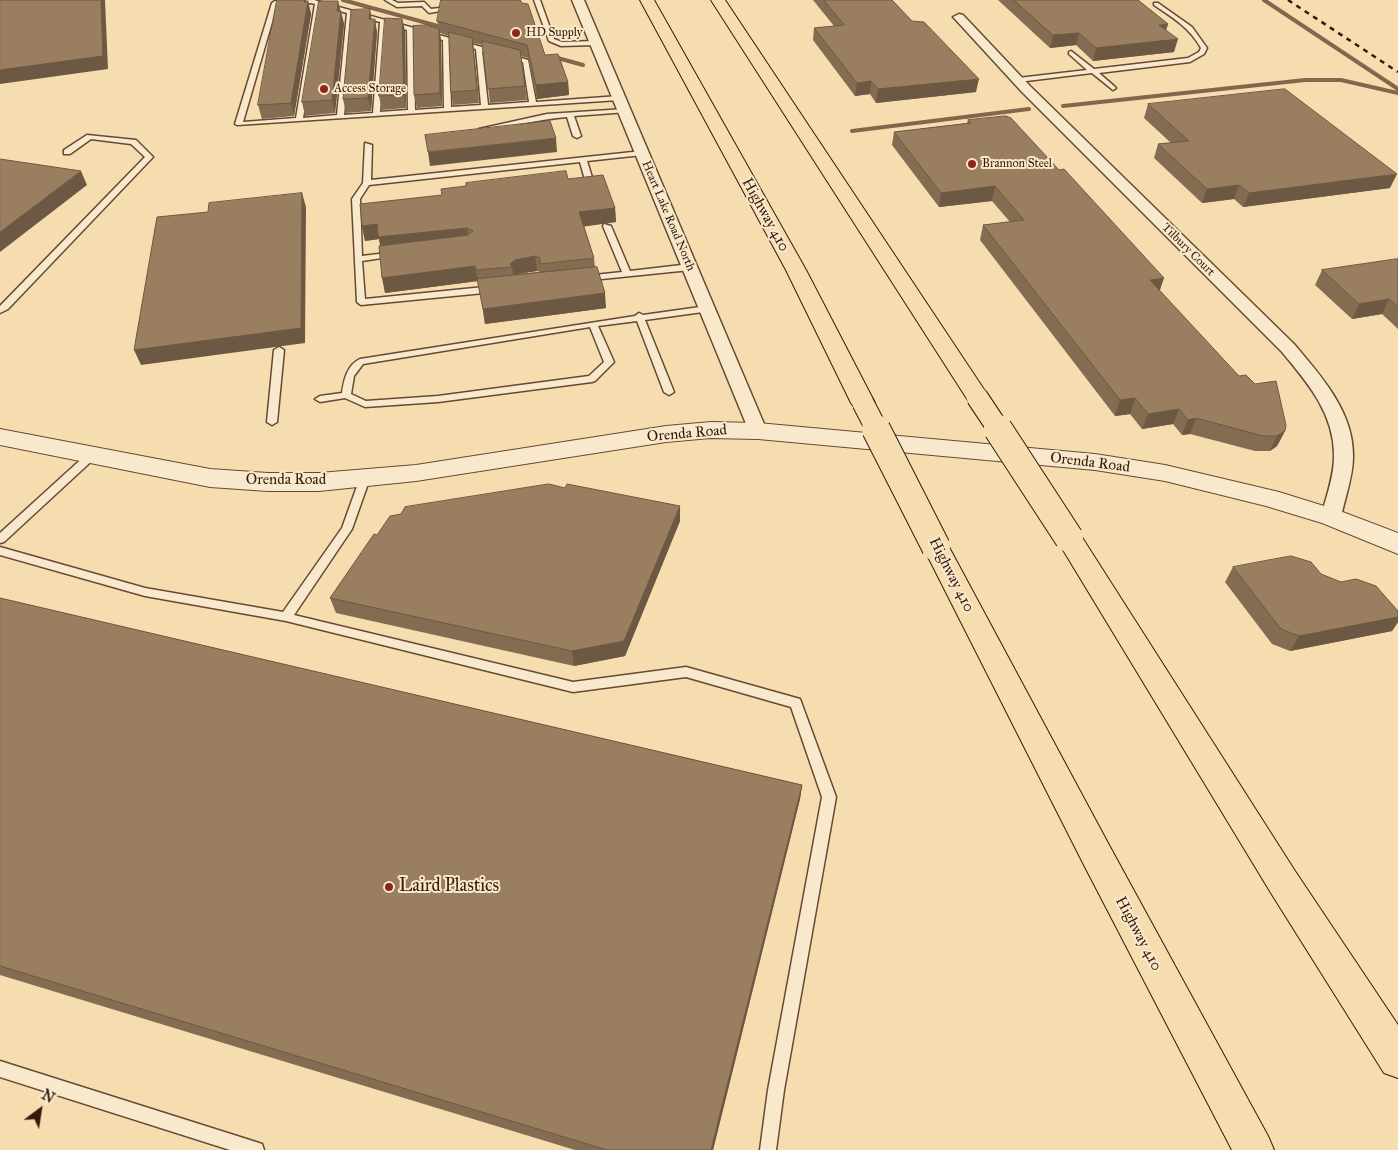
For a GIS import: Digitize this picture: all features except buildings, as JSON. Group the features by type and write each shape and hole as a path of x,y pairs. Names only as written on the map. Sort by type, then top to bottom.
{"highway":[{"path":"633,0 663,31"},
{"name":"Highway 410","path":"646,0 796,270 936,547 1097,856 1254,1150"},
{"path":"718,0 1069,538 1283,882 1398,1059"},
{"path":"735,0 744,19 750,49"}],"street":[{"name":"Heart Lake Road North","path":"578,0 758,431"},
{"name":"Tilbury Court","path":"959,17 1018,80 1288,348 1323,390 1336,415 1344,457 1331,517"},
{"name":"Orenda Road","path":"0,437 210,478 268,482 319,482 416,473 666,434 711,430 758,431 1095,462 1165,473 1230,487 1331,517 1398,544"}],"lane":[{"path":"388,0 397,4 424,4 429,11 459,7"},
{"path":"537,0 551,40 561,44 596,43"},
{"path":"533,104 526,61 311,1 275,4 239,124 533,104 622,105"},
{"path":"299,120 318,3"},
{"path":"1018,80 1095,73 1190,60 1202,53 1204,48 1194,32 1156,4"},
{"path":"340,117 350,12"},
{"path":"376,115 383,21"},
{"path":"410,29 412,112"},
{"path":"446,39 448,110"},
{"path":"478,48 485,108"},
{"path":"1071,53 1113,88"},
{"path":"478,129 513,125 547,116 570,115 622,105"},
{"path":"570,115 577,136"},
{"path":"0,310 149,157 133,142 90,137 67,152"},
{"path":"368,145 367,184 356,199 361,302 458,292 502,285"},
{"path":"367,184 642,153"},
{"path":"583,160 591,187"},
{"path":"607,226 627,274"},
{"path":"358,259 405,253"},
{"path":"578,280 690,267"},
{"path":"346,395 349,376 360,362 640,316 707,309"},
{"path":"640,316 669,392"},
{"path":"320,399 346,395 365,404 438,399 592,378 609,362 593,324"},
{"path":"272,422 278,350"},
{"path":"0,539 92,455"},
{"path":"286,617 347,529 365,478"},
{"path":"0,551 145,592 286,617 574,687 686,672 796,703 829,797 776,1090 768,1150"},
{"path":"0,1069 256,1150"}],"waterway":[{"path":"343,0 445,28"},
{"path":"1264,0 1398,89"},
{"path":"554,57 583,65"},
{"path":"1063,106 1305,80 1341,80 1398,93"},
{"path":"852,131 1029,109"}],"railway":[{"path":"1288,0 1398,72"}],"place":[{"name":"HD Supply","path":"516,33"},
{"name":"Access Storage","path":"324,89"},
{"name":"Brannon Steel","path":"972,164"},
{"name":"Laird Plastics","path":"389,887"}]}
